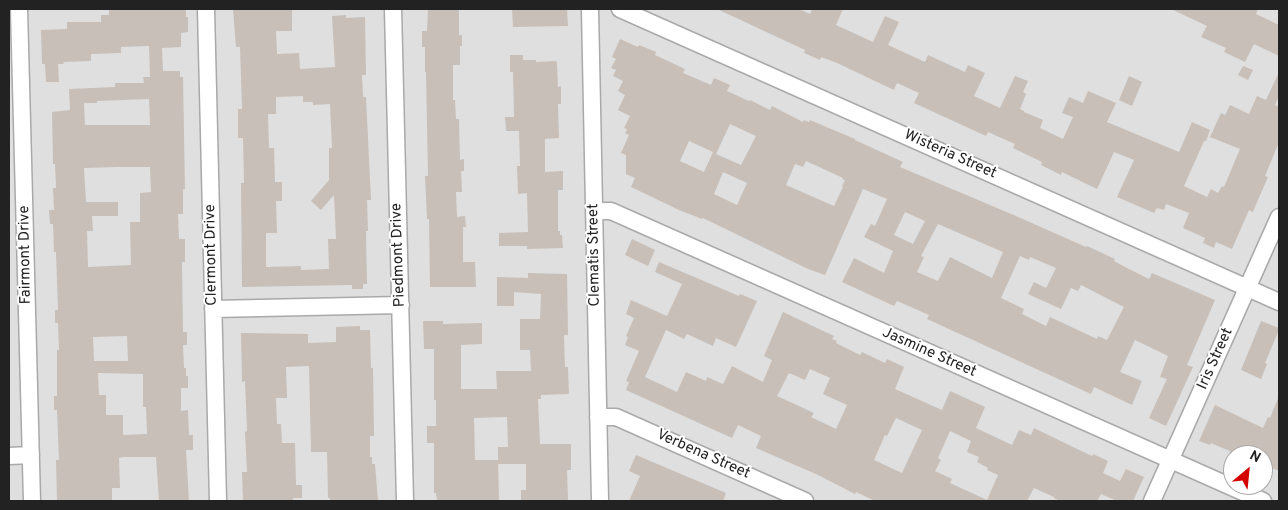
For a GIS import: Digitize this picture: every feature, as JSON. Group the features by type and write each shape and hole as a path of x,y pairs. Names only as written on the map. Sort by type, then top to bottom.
{"street":[{"name":"Fairmont Drive","path":"20,9 32,501"},
{"name":"Clermont Drive","path":"206,9 218,501"},
{"name":"Piedmont Drive","path":"393,9 405,501"},
{"name":"Clematis Street","path":"590,9 600,501"},
{"name":"Wisteria Street","path":"620,9 1279,302"},
{"name":"Jasmine Street","path":"594,211 611,211 1263,501"},
{"name":"Iris Street","path":"1152,501 1279,218"},
{"path":"213,309 401,305"},
{"name":"Verbena Street","path":"598,417 616,417 805,501"},
{"path":"9,456 31,455"}],"shaded area":[{"path":"9,9 1279,9 1279,501 9,501"}],"building":[{"path":"109,9 186,9 186,17 188,17 188,32 181,33 181,47 162,48 163,71 180,71 180,77 183,77 185,189 183,189 183,214 178,214 179,239 185,239 185,262 182,262 183,332 187,332 187,345 183,345 184,368 186,368 186,376 188,376 188,388 181,388 181,411 188,410 189,435 193,435 193,450 186,450 189,501 159,501 156,457 123,457 119,458 120,488 112,488 112,501 57,501 56,460 59,460 57,410 54,410 54,396 57,396 57,350 59,350 58,323 55,323 55,310 58,310 56,252 54,252 53,224 50,224 49,210 54,210 53,188 56,188 55,164 53,164 52,112 70,110 69,89 115,87 115,83 144,83 143,77 150,77 149,46 121,47 121,53 91,54 91,61 63,62 64,64 58,64 59,82 46,82 45,64 42,64 41,30 67,29 67,22 101,22 101,15 109,15","holes":["149,99 150,125 85,125 84,103 97,103 97,101","150,167 151,192 140,193 140,222 130,222 131,265 88,267 87,231 93,231 92,216 118,216 118,202 86,202 84,168","127,336 128,361 94,361 93,337","98,373 143,374 143,407 146,407 147,434 123,435 123,415 106,415 106,395 99,395"]},
{"path":"233,9 292,9 292,31 276,31 277,54 299,53 300,69 335,67 332,16 346,15 346,18 365,17 366,75 362,75 363,97 366,97 371,200 367,200 367,284 363,284 363,289 352,289 352,285 242,287 241,183 244,183 243,138 238,138 238,109 242,109 240,47 236,47","holes":["303,96 303,102 313,102 313,105 330,104 332,148 329,148 329,180 311,201 321,210 334,195 336,239 328,239 329,269 301,270 301,266 266,267 266,233 277,233 276,201 282,201 282,182 275,182 274,148 269,148 268,114 276,114 276,97"]},
{"path":"428,9 459,9 459,35 462,35 462,46 460,46 460,65 453,65 453,100 455,100 456,119 459,119 460,160 464,159 464,171 461,171 462,192 456,192 457,217 465,216 466,227 463,227 463,262 475,262 476,287 430,287 429,219 427,219 425,176 428,176 426,72 425,47 422,47 422,31 427,31"},
{"path":"512,9 567,9 568,26 513,27"},
{"path":"717,9 799,9 810,14 812,9 843,9 836,25 873,42 885,16 899,22 888,45 925,62 928,55 965,72 968,65 985,73 974,96 1000,108 1015,76 1028,81 1023,92 1026,94 1020,109 1043,120 1040,128 1063,139 1073,117 1062,113 1069,97 1083,103 1088,91 1116,103 1107,122 1179,152 1192,122 1210,130 1184,186 1207,197 1211,189 1218,193 1222,186 1224,187 1240,149 1210,137 1221,113 1225,115 1230,105 1249,114 1257,96 1266,100 1279,72 1279,96 1275,105 1279,107 1279,142 1265,176 1268,177 1253,212 1249,210 1232,249 1216,242 1214,248 1203,243 1205,238 1183,228 1189,213 1166,204 1164,210 1157,208 1154,213 1117,197 1134,160 1114,152 1097,189 1062,172 1061,175 1041,165 1042,162 1013,148 1015,144 988,132 986,136 914,103 919,93 897,83 894,90 837,63 821,57 820,60 804,53 805,50"},
{"path":"1171,9 1258,9 1256,14 1279,25 1279,56 1254,44 1245,62 1224,52 1226,48 1201,37 1207,26"},
{"path":"620,39 638,47 639,45 656,52 655,55 685,69 683,73 711,85 714,78 730,85 727,91 770,110 772,106 803,122 804,120 809,122 810,120 855,139 903,162 900,167 1087,246 1115,259 1114,261 1149,279 1152,273 1215,300 1187,365 1193,367 1166,426 1149,418 1167,379 1160,377 1168,356 1135,340 1120,372 1142,381 1132,405 1094,387 1091,394 927,319 929,315 897,301 894,306 842,282 854,258 884,273 893,251 864,237 871,224 875,226 887,199 863,189 825,275 808,269 703,218 679,210 631,187 635,178 626,174 626,155 621,153 629,135 625,133 627,129 624,128 630,116 618,110 625,95 618,91 623,81 613,76 616,70 611,68 616,59 612,57","holes":["730,124 756,136 741,165 716,154","689,141 713,152 704,172 680,161","806,161 845,180 834,206 786,185 795,164 803,167","723,172 747,183 737,205 714,194","905,212 925,221 913,244 894,235","938,224 1003,252 992,278 950,257 938,281 917,272 924,257 921,256","1020,256 1029,260 1030,257 1056,268 1046,288 1034,282 1028,294 1061,309 1071,288 1078,291 1081,285 1124,307 1107,340 1098,336 1097,339 1050,317 1046,326 1022,314 1024,309 1001,298"]},
{"path":"510,55 523,55 523,60 536,60 536,62 556,61 557,63 558,87 561,86 561,104 558,104 559,138 545,139 545,172 563,171 563,190 558,190 558,231 562,235 563,248 527,249 527,246 499,246 499,233 528,232 527,193 518,194 517,166 520,166 519,131 506,131 505,117 514,117 513,72 510,72"},
{"path":"1243,66 1253,70 1248,80 1238,75"},
{"path":"1129,76 1142,82 1132,106 1119,100"},
{"path":"632,239 655,250 648,266 625,255"},
{"path":"659,262 739,296 740,294 757,301 736,347 716,338 713,346 687,334 684,339 666,330 645,377 677,392 686,372 706,381 707,377 723,384 732,366 763,382 772,360 764,356 783,312 834,336 832,339 837,341 836,343 860,355 862,352 885,363 887,359 904,367 895,389 942,410 950,391 985,407 976,428 1012,445 1019,430 1031,435 1034,428 1092,456 1093,454 1108,461 1103,473 1120,481 1126,469 1144,477 1133,501 1117,501 1101,494 1097,501 1060,501 1034,488 1027,501 875,501 856,492 855,494 818,475 756,448 761,436 738,425 732,438 626,390 629,382 626,381 639,351 625,345 628,337 626,336 634,318 626,314 631,300 667,316 682,284 655,272","holes":["810,369 830,378 823,394 847,405 836,429 811,417 814,413 777,396 789,373 805,380","896,418 922,430 902,473 874,460 885,435 887,436","950,431 971,441 967,452 979,457 977,462 988,468 987,470 998,475 987,500 950,483 952,479 935,471 941,460 938,458"]},
{"path":"528,273 567,274 568,335 564,335 565,367 568,367 569,394 541,395 541,399 538,399 540,444 571,444 571,470 567,470 568,501 521,501 521,490 526,490 526,464 498,464 499,501 437,501 436,493 434,493 434,443 427,443 427,426 436,426 434,349 424,349 423,321 443,321 443,324 482,323 482,344 461,345 461,389 497,389 496,371 531,371 530,350 520,350 520,319 540,319 541,294 514,292 514,306 497,306 497,277 528,278","holes":["507,417 508,447 498,447 498,460 475,460 474,418"]},
{"path":"1261,321 1279,328 1279,330 1265,363 1267,364 1261,379 1241,370"},
{"path":"360,326 360,330 370,330 371,368 373,368 374,436 370,436 370,457 372,457 372,464 375,464 378,501 330,501 330,498 328,498 327,452 311,452 309,366 286,367 287,398 276,398 277,424 281,424 282,443 295,443 296,485 302,485 302,498 293,498 293,501 243,501 242,472 247,472 245,432 247,431 245,381 242,382 241,333 308,334 308,343 336,342 336,327"},
{"path":"1279,396 1279,471 1273,468 1273,445 1223,445 1223,448 1211,443 1210,445 1199,441 1215,405 1263,428 1268,417 1270,418"},
{"path":"636,455 726,493 723,501 629,501 640,476 629,471"}]}
